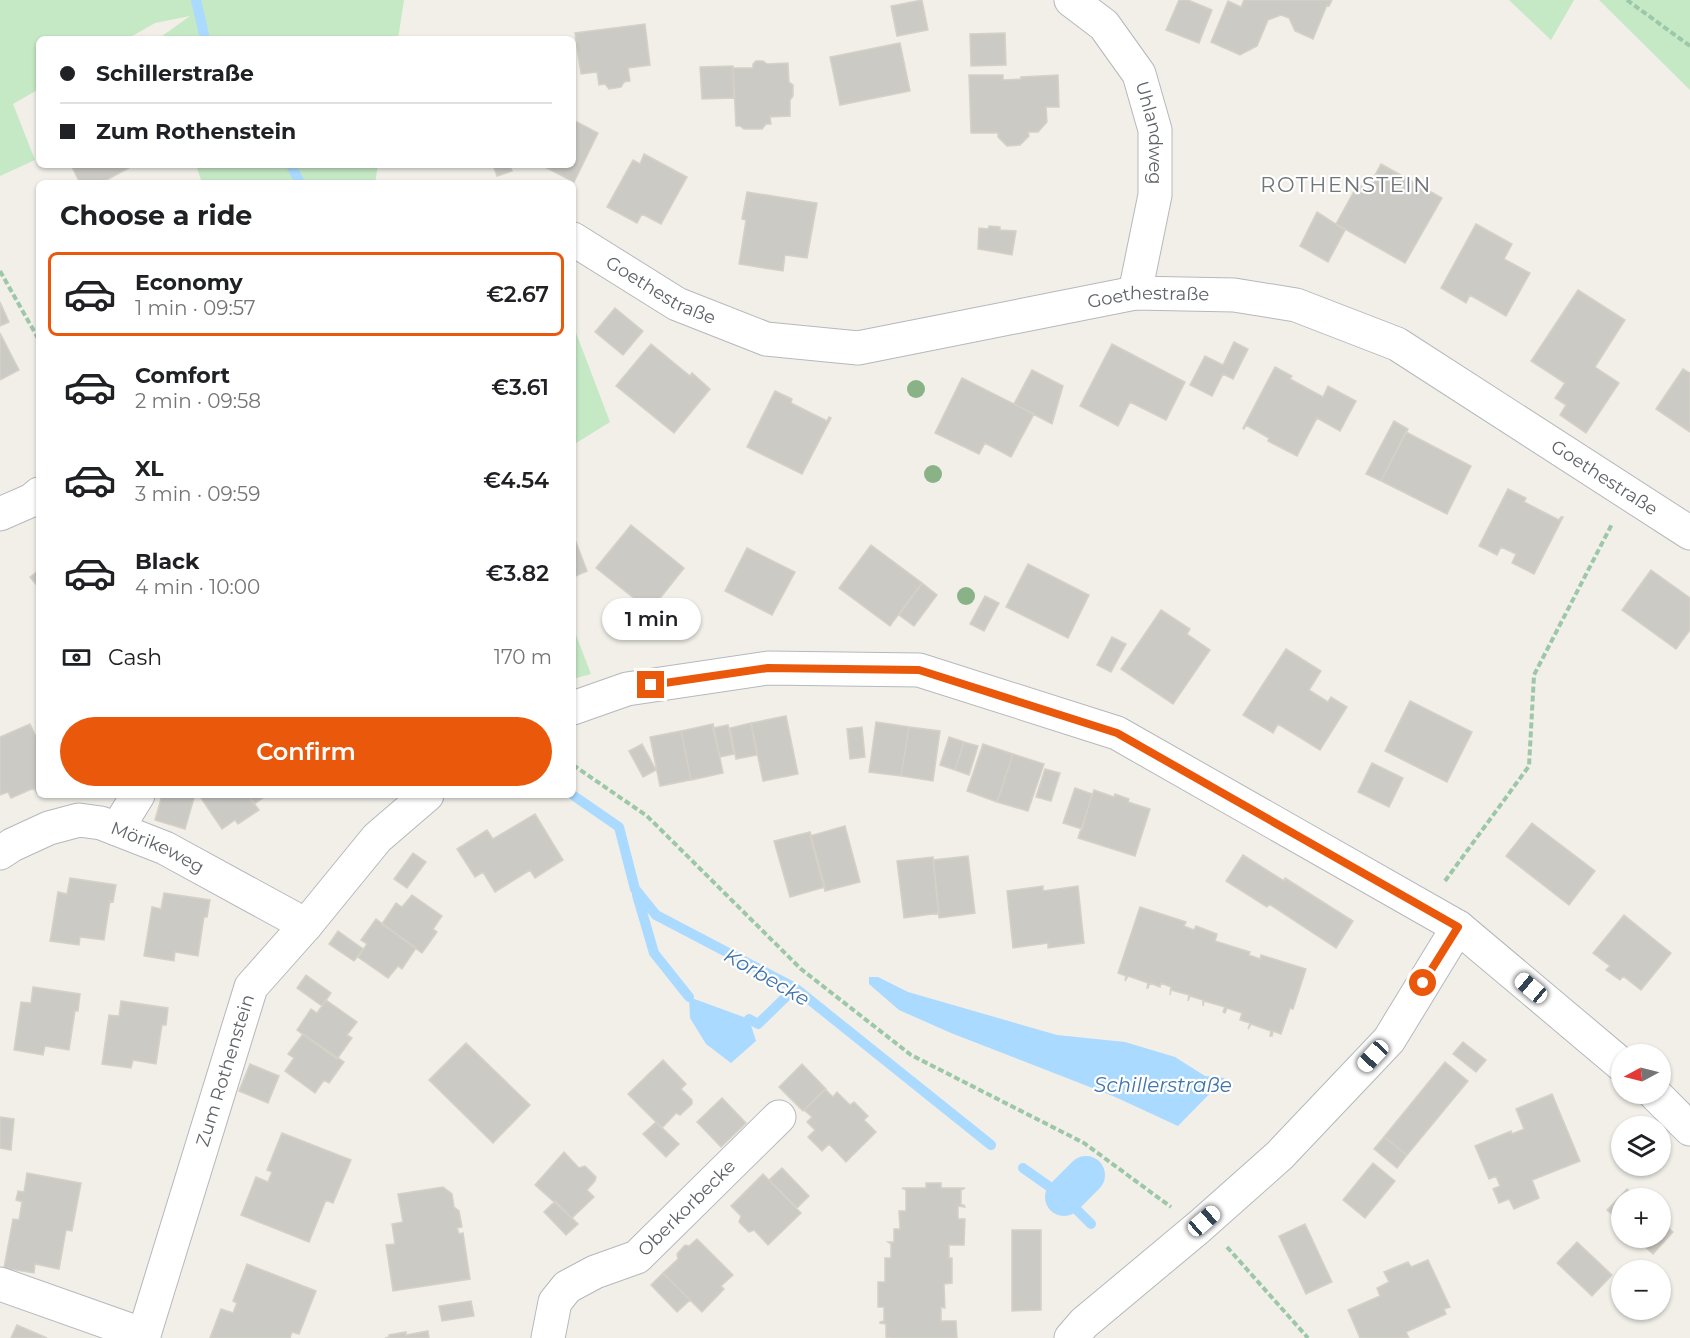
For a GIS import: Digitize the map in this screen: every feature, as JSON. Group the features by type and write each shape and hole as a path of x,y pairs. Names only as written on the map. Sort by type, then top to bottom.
{"street":[{"name":"Uhlandweg","path":"1071,0 1104,25 1139,74 1155,130 1155,195 1136,293"},
{"name":"Goethestraße","path":"576,241 677,304 766,339 846,347 869,346 1136,293 1234,295 1296,305 1397,344 1690,533"},
{"path":"0,514 36,497"},
{"path":"576,707 627,689 768,668 919,670 1117,733 1458,927 1611,1056"},
{"path":"117,830 136,798"},
{"name":"Zum Rothenstein","path":"0,1284 143,1337 251,987 306,925 377,838 424,798"},
{"name":"Mörikeweg","path":"0,853 49,828 79,820 101,823 165,848 306,925"},
{"path":"1071,1338 1084,1323 1280,1155 1389,1040 1458,927"},
{"path":"1665,1104 1690,1129"},
{"name":"Oberkorbecke","path":"548,1338 555,1302 567,1287 595,1272 637,1257 779,1117"}],"path":[{"path":"1627,0 1690,46"},
{"path":"0,271 36,335"},
{"path":"1425,908 1529,766 1534,675 1628,491"},
{"path":"576,767 647,816 801,969 911,1055 1084,1143 1202,1224 1308,1338"}],"green space":[{"path":"0,0 404,0 398,36 162,36 190,16 155,23 132,36 36,36 36,91 13,104 35,160 0,176"},
{"path":"1509,0 1574,0 1551,40"},
{"path":"1599,0 1690,0 1690,90"},
{"path":"197,168 378,168 376,180 201,180"},
{"path":"576,333 610,422 576,443"},
{"path":"576,635 591,674 576,678"}],"water":[{"name":"Schillerstraße","path":"869,977 878,977 908,992 1057,1035 1125,1042 1175,1057 1205,1076 1225,1078 1178,1126 1113,1096 951,1033 899,1010 869,984"},
{"path":"689,997 749,1019 756,1041 731,1063 706,1044 690,1018"}],"building":[{"path":"922,0 928,30 897,36 891,6"},
{"path":"1179,0 1188,0 1212,10 1199,43 1166,30"},
{"path":"1244,0 1332,0 1329,6 1327,5 1313,39 1295,31 1289,18 1281,15 1268,20 1257,46 1240,55 1211,42 1228,1 1241,7"},
{"path":"645,24 650,65 628,68 630,81 624,82 621,87 609,89 605,84 599,85 597,72 581,74 575,33"},
{"path":"1005,33 1006,65 971,66 970,34"},
{"path":"900,43 910,91 840,105 830,57"},
{"path":"756,61 763,61 767,64 788,63 789,82 793,85 790,116 770,117 771,124 766,124 762,129 744,129 736,126 733,68 753,68"},
{"path":"733,66 734,98 702,99 700,67"},
{"path":"969,75 1003,75 1003,80 1058,75 1059,107 1046,107 1047,122 1038,132 1028,132 1029,136 1020,145 1007,146 998,137 998,133 971,133"},
{"path":"576,122 598,133 575,180 570,180 547,168 576,168"},
{"path":"644,154 687,177 661,224 642,214 637,223 607,207 633,160 640,164"},
{"path":"1381,164 1442,198 1405,263 1336,224 1358,184 1367,190"},
{"path":"72,168 128,168 106,180 78,180"},
{"path":"494,168 511,168 512,171 497,176"},
{"path":"747,192 817,203 807,258 785,255 783,271 739,264 746,220 742,219"},
{"path":"1317,212 1345,230 1328,262 1300,246"},
{"path":"1476,224 1512,244 1504,259 1530,273 1506,316 1470,295 1466,303 1441,288"},
{"path":"989,226 1000,227 1000,230 1016,231 1012,255 978,249 979,228 988,229"},
{"path":"1578,290 1625,320 1595,367 1619,383 1586,433 1560,415 1566,405 1555,398 1565,383 1531,361"},
{"path":"0,302 9,322 0,326"},
{"path":"615,308 643,331 623,355 595,332"},
{"path":"0,333 19,370 0,380"},
{"path":"1234,342 1248,349 1233,379 1223,374 1212,396 1190,385 1205,356 1223,365"},
{"path":"651,344 690,376 692,373 710,389 674,433 616,386"},
{"path":"1112,344 1185,382 1166,420 1130,402 1118,426 1080,406"},
{"path":"1275,367 1292,376 1290,379 1323,397 1328,386 1356,401 1340,431 1317,418 1297,456 1268,441 1269,438 1246,425 1243,428"},
{"path":"1683,369 1690,373 1690,432 1656,409"},
{"path":"1032,370 1063,386 1052,424 1014,404"},
{"path":"962,378 1034,414 1011,457 985,443 979,454 935,433"},
{"path":"775,391 792,399 791,403 827,421 829,417 831,418 802,474 747,447"},
{"path":"1394,421 1408,429 1381,481 1366,474"},
{"path":"1406,432 1471,466 1447,514 1381,481"},
{"path":"1508,489 1526,498 1524,502 1559,520 1563,517 1534,574 1512,563 1516,554 1501,547 1497,555 1479,546"},
{"path":"631,525 684,568 650,611 596,568"},
{"path":"576,542 587,571 576,576"},
{"path":"871,545 922,583 890,626 839,588"},
{"path":"747,548 795,572 772,615 725,591"},
{"path":"1028,564 1089,595 1068,638 1006,607"},
{"path":"1651,570 1690,598 1690,630 1676,649 1622,610"},
{"path":"36,572 36,584 30,577"},
{"path":"922,583 937,595 914,626 899,615"},
{"path":"985,596 999,603 984,631 970,624"},
{"path":"1161,610 1190,629 1187,634 1210,650 1173,704 1121,669"},
{"path":"1112,637 1126,644 1111,672 1097,665"},
{"path":"1286,649 1321,671 1309,690 1328,702 1331,697 1347,707 1320,750 1278,724 1273,733 1243,715"},
{"path":"1410,701 1472,732 1447,782 1385,751"},
{"path":"786,716 798,774 763,781 751,723"},
{"path":"876,722 909,727 901,776 869,772"},
{"path":"751,723 757,755 736,759 730,728"},
{"path":"30,724 36,737 36,791 34,788 11,798 8,792 0,795 0,737"},
{"path":"713,724 723,773 691,780 681,731"},
{"path":"728,725 734,754 720,757 713,728"},
{"path":"862,727 865,757 850,759 847,729"},
{"path":"909,727 940,731 933,781 901,776"},
{"path":"681,731 691,780 660,786 650,737"},
{"path":"949,737 964,742 955,770 940,765"},
{"path":"964,742 978,746 969,775 955,770"},
{"path":"642,744 656,770 643,777 629,751"},
{"path":"983,744 1013,754 997,802 967,791"},
{"path":"1013,754 1044,764 1028,811 997,802"},
{"path":"1372,763 1403,778 1389,807 1358,792"},
{"path":"1045,769 1060,773 1051,801 1036,797"},
{"path":"1075,788 1092,794 1082,829 1063,823"},
{"path":"1094,790 1114,797 1115,794 1129,799 1128,802 1150,809 1135,856 1078,838"},
{"path":"161,798 194,798 185,829 155,820"},
{"path":"201,798 250,798 259,810 238,824 235,820 222,829"},
{"path":"250,798 263,798 254,804"},
{"path":"535,814 563,860 535,878 530,870 495,892 483,872 475,877 457,849 487,830 493,839"},
{"path":"1532,823 1595,871 1569,905 1506,856"},
{"path":"845,826 860,882 825,891 810,836"},
{"path":"810,832 825,887 790,897 774,841"},
{"path":"413,853 426,862 407,888 394,879"},
{"path":"1243,855 1284,881 1285,878 1353,921 1336,948 1269,904 1267,907 1226,881"},
{"path":"968,856 975,913 939,918 933,860"},
{"path":"933,857 939,913 904,918 897,861"},
{"path":"70,878 116,885 113,902 110,901 104,940 80,937 79,945 50,941 58,892 67,894"},
{"path":"1043,886 1043,891 1078,886 1084,943 1048,948 1048,943 1013,948 1007,891"},
{"path":"164,893 210,900 207,917 204,917 198,956 175,952 174,961 144,956 152,907 161,909"},
{"path":"412,895 442,916 433,929 437,932 422,953 382,924 396,903 402,907"},
{"path":"1140,907 1186,922 1184,926 1194,930 1196,926 1217,934 1215,941 1250,952 1249,955 1260,959 1261,955 1306,969 1293,1009 1290,1008 1281,1034 1273,1031 1270,1036 1271,1031 1251,1024 1248,1029 1250,1023 1240,1020 1242,1013 1227,1008 1225,1013 1223,1012 1225,1007 1204,1001 1203,1006 1203,1000 1190,996 1188,1001 1189,995 1171,990 1170,995 1171,987 1161,983 1160,987 1150,983 1147,988 1148,983 1128,976 1125,981 1126,976 1118,973"},
{"path":"1624,915 1671,953 1641,990 1623,976 1620,980 1606,970 1610,966 1593,953"},
{"path":"376,919 416,948 402,969 398,966 388,978 358,957 367,944 361,940"},
{"path":"338,931 363,949 354,961 329,944"},
{"path":"306,975 331,993 322,1006 297,988"},
{"path":"33,987 80,994 69,1050 45,1046 43,1055 14,1050 21,1002 31,1003"},
{"path":"326,1000 357,1022 347,1035 352,1038 337,1059 297,1030 311,1009 317,1013"},
{"path":"121,1001 168,1008 166,1025 162,1025 156,1064 133,1060 131,1068 102,1064 109,1015 119,1016"},
{"path":"303,1034 344,1062 329,1083 324,1080 315,1093 285,1071 294,1058 288,1054"},
{"path":"1463,1042 1486,1060 1476,1072 1453,1054"},
{"path":"466,1043 530,1105 493,1143 429,1080"},
{"path":"663,1060 686,1084 681,1089 692,1100 692,1104 680,1115 676,1113 662,1128 628,1094"},
{"path":"1445,1062 1468,1081 1407,1155 1384,1137"},
{"path":"250,1064 279,1076 268,1103 239,1091"},
{"path":"802,1064 826,1089 803,1111 779,1087"},
{"path":"825,1089 833,1097 837,1092 850,1105 854,1102 868,1116 864,1120 876,1132 846,1162 829,1144 822,1151 808,1137 815,1130 807,1122 812,1117 804,1110"},
{"path":"1552,1094 1580,1161 1532,1180 1539,1198 1514,1209 1509,1199 1499,1203 1493,1189 1500,1186 1496,1176 1489,1179 1475,1146 1511,1131 1512,1134 1524,1129 1516,1109"},
{"path":"722,1098 746,1123 721,1147 697,1122"},
{"path":"0,1117 14,1119 11,1150 0,1148"},
{"path":"656,1122 679,1144 666,1157 643,1134"},
{"path":"282,1133 351,1160 333,1203 326,1200 309,1242 241,1215 256,1177 268,1182 272,1172 267,1170"},
{"path":"1384,1137 1407,1155 1397,1168 1374,1149"},
{"path":"564,1152 579,1168 585,1166 596,1177 587,1190 594,1197 572,1218 535,1185"},
{"path":"1373,1163 1395,1181 1365,1218 1343,1200"},
{"path":"782,1168 809,1196 797,1208 769,1180"},
{"path":"27,1173 81,1183 72,1231 66,1230 59,1269 35,1264 34,1273 4,1268 13,1219 19,1220 22,1202 16,1200 18,1191 24,1192"},
{"path":"763,1174 801,1213 768,1245 754,1230 749,1232 739,1222 741,1216 731,1206"},
{"path":"926,1183 941,1183 941,1188 965,1188 961,1190 961,1205 965,1207 958,1206 958,1219 965,1219 964,1245 949,1245 949,1258 952,1258 952,1283 944,1284 945,1308 941,1307 941,1321 956,1321 957,1338 886,1337 886,1324 880,1323 884,1321 884,1307 878,1307 878,1282 885,1282 885,1258 891,1258 891,1244 888,1242 894,1242 894,1229 900,1229 899,1211 906,1211 906,1190 902,1188 926,1188"},
{"path":"443,1187 452,1194 454,1207 459,1211 462,1227 457,1228 459,1234 463,1233 470,1279 393,1291 386,1245 395,1244 392,1224 403,1222 398,1194"},
{"path":"555,1201 578,1224 566,1235 544,1212"},
{"path":"1305,1224 1332,1282 1306,1294 1279,1236"},
{"path":"1012,1230 1041,1230 1041,1310 1012,1311"},
{"path":"697,1239 733,1275 721,1286 724,1289 702,1312 663,1273 678,1259 677,1254 685,1245 689,1246"},
{"path":"1577,1242 1611,1276 1592,1296 1557,1263"},
{"path":"1646,1248 1658,1248 1653,1254"},
{"path":"1428,1260 1450,1307 1444,1309 1446,1314 1406,1332 1409,1338 1360,1338 1348,1310 1380,1296 1377,1288 1389,1282 1384,1272 1408,1262 1411,1267"},
{"path":"247,1264 316,1291 299,1334 292,1332 290,1338 210,1338 221,1309 233,1313 237,1303 233,1301"},
{"path":"663,1273 690,1300 677,1312 651,1285"},
{"path":"471,1301 474,1316 442,1321 439,1306"},
{"path":"17,1325 47,1338 11,1338"},
{"path":"428,1331 429,1338 385,1338 406,1332 406,1335"}],"waterway":[{"name":"Korbecke","path":"196,0 204,36"},
{"name":"Korbecke","path":"292,168 298,180"},
{"name":"Korbecke","path":"576,797 619,827 635,889 656,915 795,988 991,1145"},
{"path":"637,895 654,953 689,997"},
{"path":"749,1019 758,1024 795,988"},
{"name":"Korbecke","path":"1023,1168 1064,1197 1091,1224"},
{"path":"1064,1197 1086,1175"}],"district":[{"name":"ROTHENSTEIN","path":"1346,185"}],"route":[{"path":"651,685 768,668 919,670 1117,733 1458,927 1423,983"}]}
